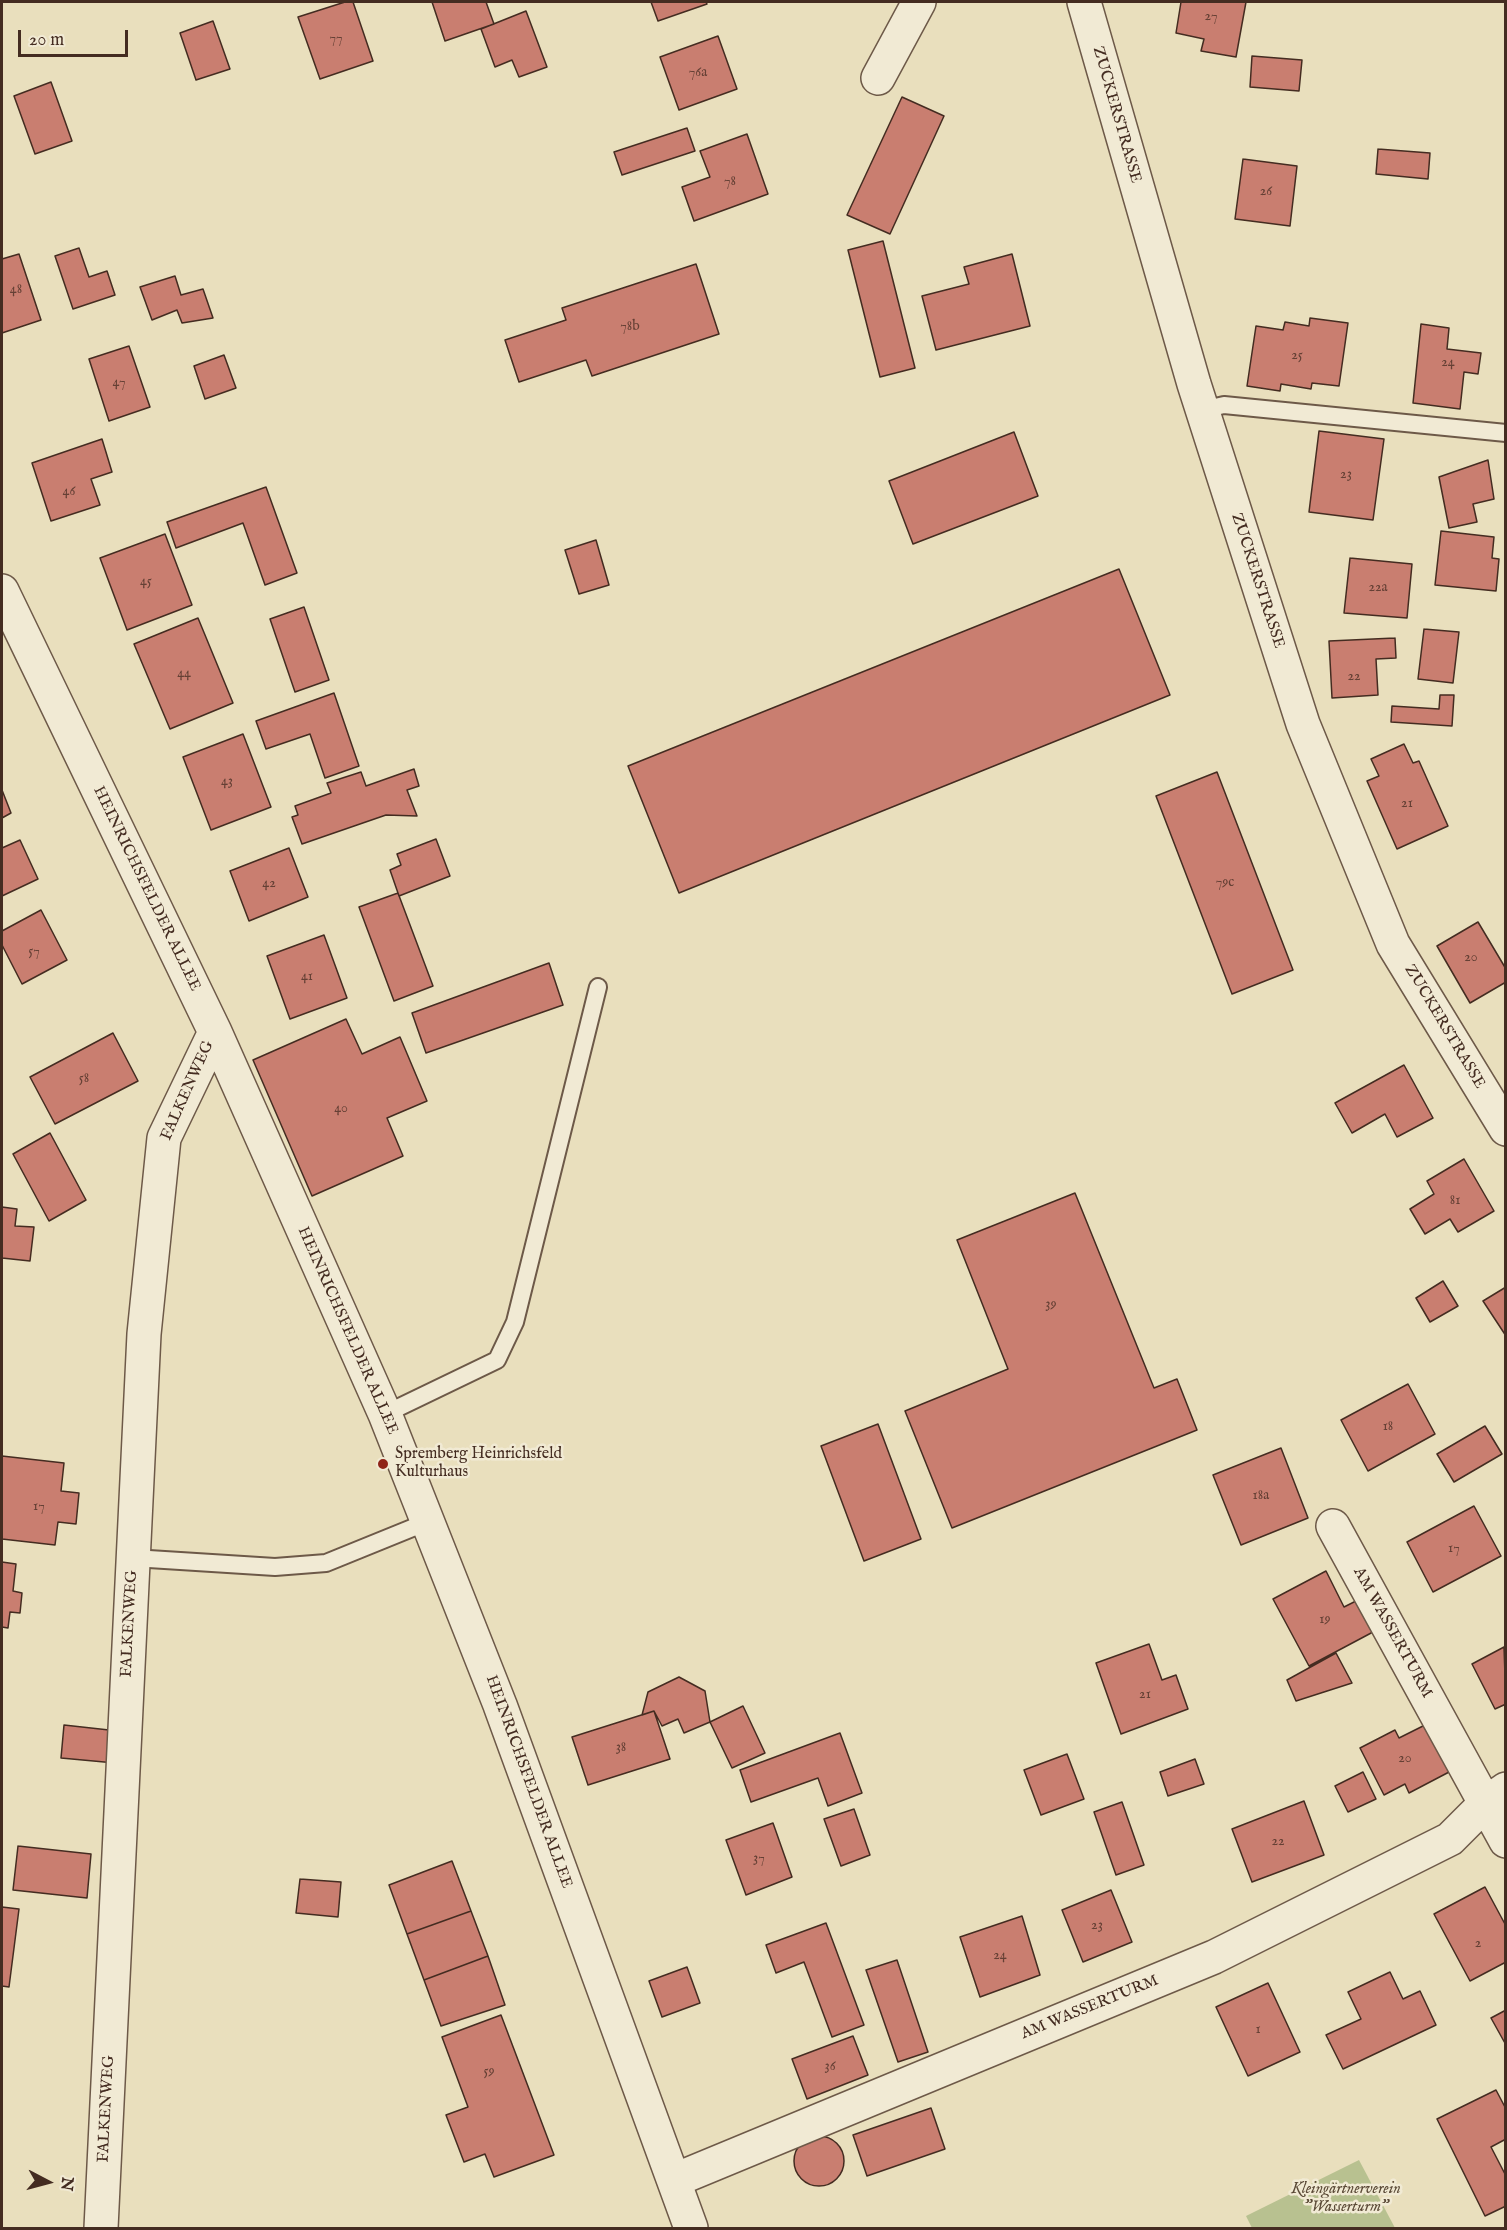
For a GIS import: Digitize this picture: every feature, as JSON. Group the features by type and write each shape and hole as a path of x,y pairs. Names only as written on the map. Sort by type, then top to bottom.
{"street":[{"path":"878,78 918,2"},
{"name":"ZUCKERSTRASSE","path":"1083,2 1202,410 1303,724 1393,945 1506,1129"},
{"name":"HEINRICHSFELDER ALLEE","path":"2,591 215,1032 385,1414 500,1705 691,2229"},
{"name":"FALKENWEG","path":"101,2229 144,1334 164,1138 215,1032"},
{"name":"AM WASSERTURM","path":"1333,1526 1496,1796 1506,1841"},
{"name":"AM WASSERTURM","path":"675,2180 1214,1957 1450,1839 1496,1796"}],"lane":[{"path":"1202,410 1224,405 1506,433"},
{"path":"385,1414 497,1360 515,1322 598,987"},
{"path":"133,1558 275,1567 326,1563 427,1522"}],"green space":[{"name":"Kleingärtnerverein \"Wasserturm\"","path":"1359,2160 1395,2228 1252,2228 1246,2216"}],"building":[{"path":"345,2 353,2 373,61 320,79 298,17"},
{"path":"432,2 486,2 494,24 445,41"},
{"path":"651,2 706,2 707,4 658,21"},
{"path":"1181,2 1246,2 1236,57 1201,51 1204,39 1176,33"},
{"path":"526,11 547,67 519,77 512,60 495,67 481,29"},
{"path":"213,21 230,69 196,80 180,33"},
{"path":"718,36 737,89 679,110 660,57"},
{"path":"1252,56 1302,60 1299,91 1250,87"},
{"path":"51,82 72,141 35,154 14,96"},
{"path":"902,97 944,116 890,234 847,215"},
{"path":"687,128 695,151 622,175 614,152"},
{"path":"747,134 768,194 694,221 682,187 710,177 700,151"},
{"path":"1378,149 1430,153 1428,179 1376,174"},
{"path":"1243,159 1297,166 1290,226 1235,219"},
{"path":"883,241 915,368 880,377 848,250"},
{"path":"79,248 89,277 107,271 115,295 73,309 55,256"},
{"path":"19,254 41,320 2,333 2,259"},
{"path":"1012,254 1030,326 936,350 922,296 969,284 964,267"},
{"path":"696,264 719,334 592,376 586,360 519,382 505,340 566,320 562,308"},
{"path":"175,276 181,295 203,289 213,318 182,323 177,310 152,320 140,287"},
{"path":"1310,318 1348,323 1339,386 1312,383 1311,389 1281,384 1280,391 1247,386 1256,326 1283,330 1285,322 1309,326"},
{"path":"1421,324 1449,328 1447,349 1481,353 1478,374 1464,372 1460,409 1413,403"},
{"path":"129,346 150,407 109,421 89,359"},
{"path":"224,355 236,388 205,399 194,366"},
{"path":"1319,431 1384,439 1373,520 1309,512"},
{"path":"1014,432 1038,496 913,544 889,481"},
{"path":"102,439 112,472 91,479 100,505 51,521 32,463"},
{"path":"1488,460 1494,499 1473,504 1477,522 1449,528 1439,477"},
{"path":"266,487 297,573 265,585 243,523 176,548 167,522"},
{"path":"1441,531 1494,537 1492,558 1499,559 1496,591 1435,585"},
{"path":"165,534 192,605 127,630 100,558"},
{"path":"596,540 609,585 579,594 565,550"},
{"path":"1350,558 1412,564 1407,618 1344,613"},
{"path":"1119,569 1170,695 679,893 628,766"},
{"path":"304,607 329,680 295,692 270,619"},
{"path":"198,618 233,703 170,729 134,644"},
{"path":"1424,629 1459,632 1453,683 1418,679"},
{"path":"1395,638 1396,658 1376,659 1378,695 1332,698 1329,641"},
{"path":"334,693 359,766 325,778 310,734 266,749 256,721"},
{"path":"1440,695 1454,695 1452,726 1391,722 1392,706 1439,709"},
{"path":"243,734 271,807 211,830 183,757"},
{"path":"1404,744 1413,763 1419,761 1448,826 1397,849 1367,781 1379,776 1371,759"},
{"path":"414,769 419,786 407,790 417,816 386,815 302,844 292,817 298,815 295,806 331,793 327,783 361,772 366,786"},
{"path":"1217,772 1293,970 1232,994 1156,796"},
{"path":"2,790 11,813 2,818"},
{"path":"436,839 450,876 399,896 390,870 401,865 397,854"},
{"path":"20,840 38,879 2,896 2,848"},
{"path":"289,848 308,897 249,921 230,871"},
{"path":"398,893 433,986 394,1001 359,907"},
{"path":"41,910 67,960 22,984 2,945 2,931"},
{"path":"1478,922 1506,969 1506,982 1470,1003 1437,946"},
{"path":"324,935 347,998 290,1019 267,956"},
{"path":"549,963 563,1005 426,1053 412,1013"},
{"path":"346,1019 362,1054 400,1037 427,1101 387,1118 403,1156 312,1196 253,1060"},
{"path":"113,1033 138,1081 55,1124 30,1077"},
{"path":"1404,1065 1433,1118 1397,1137 1385,1114 1352,1133 1335,1103"},
{"path":"50,1133 86,1200 49,1221 13,1154"},
{"path":"1464,1159 1494,1211 1458,1232 1450,1219 1425,1234 1410,1209 1434,1194 1427,1181"},
{"path":"1075,1193 1154,1388 1177,1379 1197,1430 952,1528 905,1411 1008,1369 957,1240"},
{"path":"2,1207 17,1209 15,1226 34,1227 30,1261 2,1258"},
{"path":"1443,1281 1458,1306 1430,1322 1416,1298"},
{"path":"1506,1287 1506,1336 1483,1301"},
{"path":"1408,1384 1435,1434 1368,1471 1341,1420"},
{"path":"878,1424 921,1539 864,1561 821,1446"},
{"path":"1485,1426 1502,1454 1454,1482 1437,1454"},
{"path":"1281,1448 1308,1518 1241,1545 1213,1475"},
{"path":"2,1456 64,1463 61,1491 79,1493 76,1524 58,1522 55,1545 2,1539"},
{"path":"1474,1506 1501,1556 1433,1592 1407,1542"},
{"path":"2,1562 16,1564 13,1591 22,1593 20,1613 10,1612 8,1628 2,1627"},
{"path":"1326,1571 1344,1607 1356,1601 1373,1632 1309,1666 1273,1599"},
{"path":"1149,1644 1162,1680 1176,1675 1188,1709 1121,1734 1096,1663"},
{"path":"1504,1647 1506,1704 1495,1709 1472,1664"},
{"path":"1336,1653 1352,1683 1296,1701 1287,1680"},
{"path":"679,1677 705,1691 710,1722 684,1733 678,1719 662,1726 654,1711 642,1715 648,1692"},
{"path":"743,1706 765,1753 732,1768 710,1722"},
{"path":"654,1711 670,1759 588,1785 572,1737"},
{"path":"1427,1724 1451,1771 1409,1793 1405,1784 1384,1795 1360,1748 1395,1730 1399,1738"},
{"path":"64,1725 118,1731 115,1763 61,1758"},
{"path":"840,1733 862,1793 828,1806 818,1778 751,1802 740,1770"},
{"path":"1067,1754 1084,1799 1041,1815 1024,1770"},
{"path":"1195,1759 1204,1784 1168,1796 1160,1772"},
{"path":"1363,1772 1376,1799 1348,1812 1335,1786"},
{"path":"1304,1801 1324,1855 1252,1882 1232,1829"},
{"path":"1122,1802 1144,1865 1116,1875 1094,1812"},
{"path":"854,1809 870,1855 841,1866 824,1819"},
{"path":"773,1823 792,1877 746,1895 726,1840"},
{"path":"18,1846 91,1854 87,1898 13,1890"},
{"path":"452,1861 471,1911 407,1934 389,1885"},
{"path":"300,1879 341,1882 338,1917 296,1913"},
{"path":"1485,1887 1506,1926 1506,1962 1470,1981 1434,1914"},
{"path":"1111,1890 1132,1942 1083,1962 1062,1910"},
{"path":"2,1907 19,1909 9,1987 2,1986"},
{"path":"471,1911 488,1956 424,1980 407,1934"},
{"path":"1022,1916 1040,1975 980,1997 960,1937"},
{"path":"826,1923 864,2025 832,2037 804,1962 776,1973 766,1945"},
{"path":"488,1956 505,2005 441,2026 424,1980"},
{"path":"897,1960 928,2052 898,2062 866,1970"},
{"path":"687,1967 700,2003 662,2017 649,1981"},
{"path":"1390,1972 1403,1999 1420,1991 1436,2025 1343,2069 1326,2035 1361,2019 1348,1992"},
{"path":"1268,1983 1300,2052 1248,2076 1216,2007"},
{"path":"1506,2010 1506,2045 1491,2018"},
{"path":"501,2015 554,2155 494,2177 485,2154 464,2162 446,2115 468,2107 442,2037"},
{"path":"853,2036 868,2075 807,2099 792,2059"},
{"path":"1496,2090 1506,2109 1506,2139 1491,2147 1506,2176 1506,2206 1485,2216 1437,2119"},
{"path":"931,2108 945,2149 867,2176 853,2135"},
{"path":"814,2136 824,2136 837,2143 844,2156 844,2166 837,2179 824,2186 814,2186 805,2182 798,2175 794,2166 794,2156 798,2147 805,2140"}],"place":[{"name":"Spremberg Heinrichsfeld Kulturhaus","path":"383,1464"}]}
